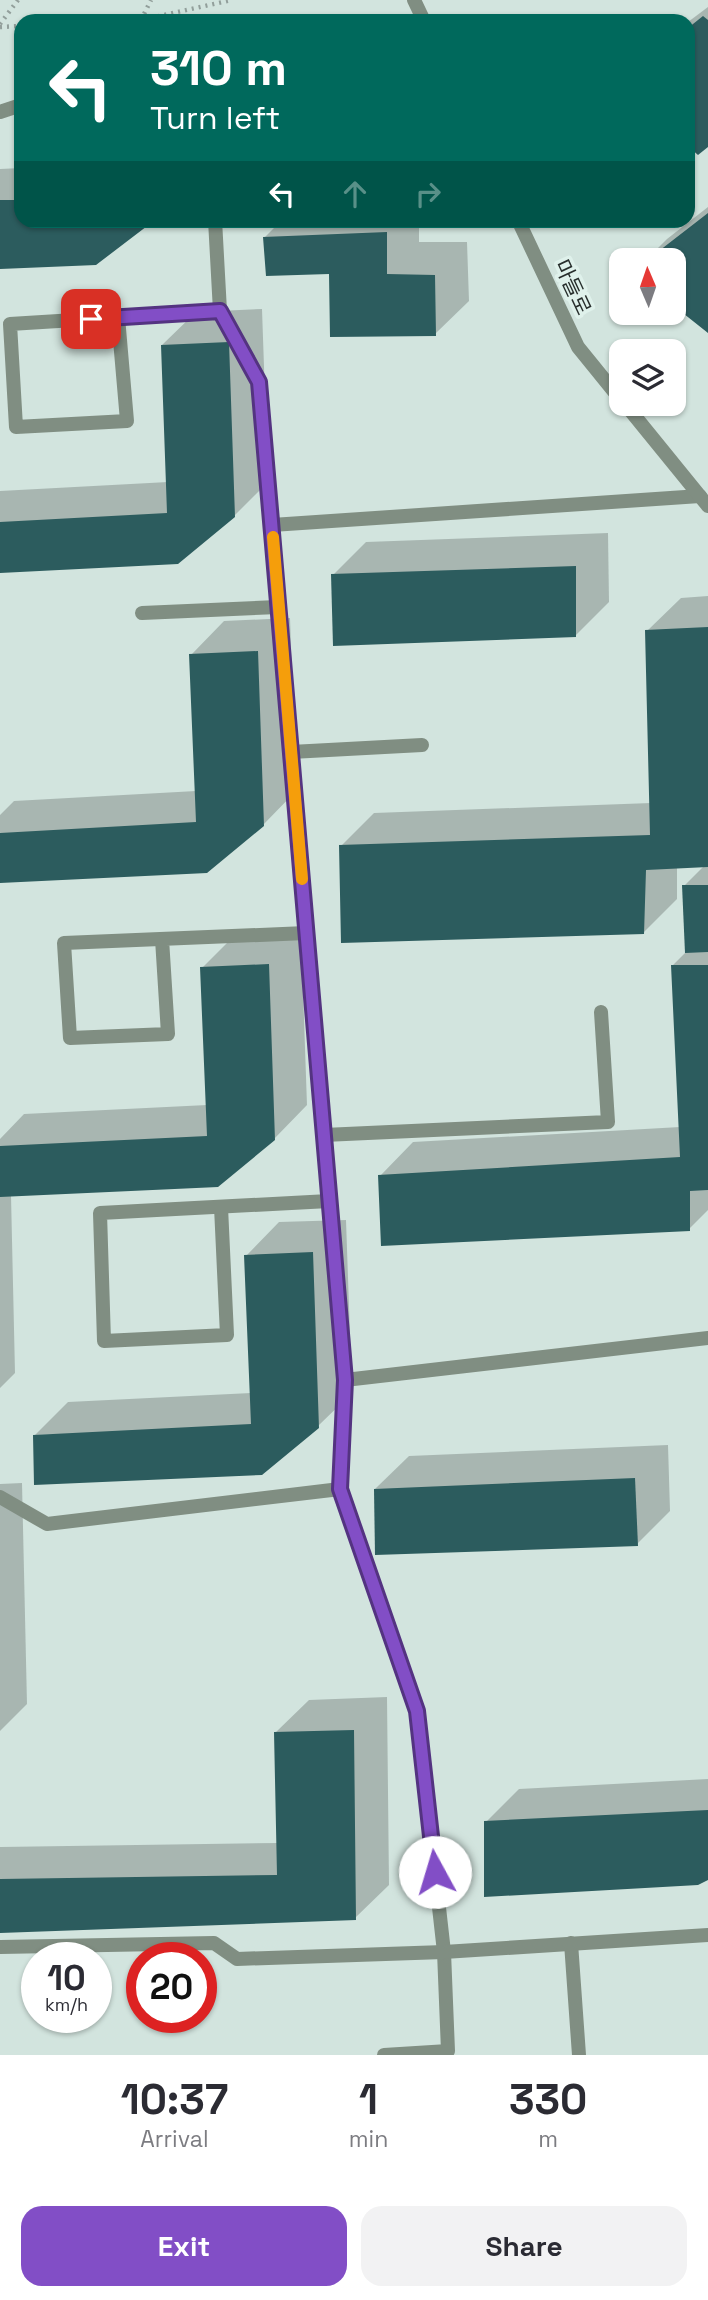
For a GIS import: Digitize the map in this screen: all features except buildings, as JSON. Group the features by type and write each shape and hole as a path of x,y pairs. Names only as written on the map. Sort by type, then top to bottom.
{"street":[{"path":"215,228 220,311 259,382 345,1380 340,1489 417,1711 444,1952 448,2051 384,2055"},
{"name":"마들로","path":"522,228 578,347 609,385"},
{"path":"118,317 127,421 16,427 10,324 118,317 220,311"},
{"path":"635,416 704,501"},
{"path":"272,525 704,501"},
{"path":"142,613 278,607"},
{"path":"291,752 422,745"},
{"path":"162,939 168,1034 70,1038 64,943 306,933"},
{"path":"324,1135 608,1122 601,1012"},
{"path":"221,1207 227,1335 104,1341 100,1213 329,1201"},
{"path":"345,1380 708,1338"},
{"path":"0,1497 47,1524 340,1489"},
{"path":"0,1947 214,1943 237,1959 444,1952 708,1935"},
{"path":"571,1943 579,2055"}],"path":[{"path":"0,25 18,0"},
{"path":"171,14 232,0"}],"slow traffic":[{"path":"273,537 302,879"}],"route":[{"path":"91,319 220,311 259,382 345,1380 340,1489 417,1711 435,1872"}]}
